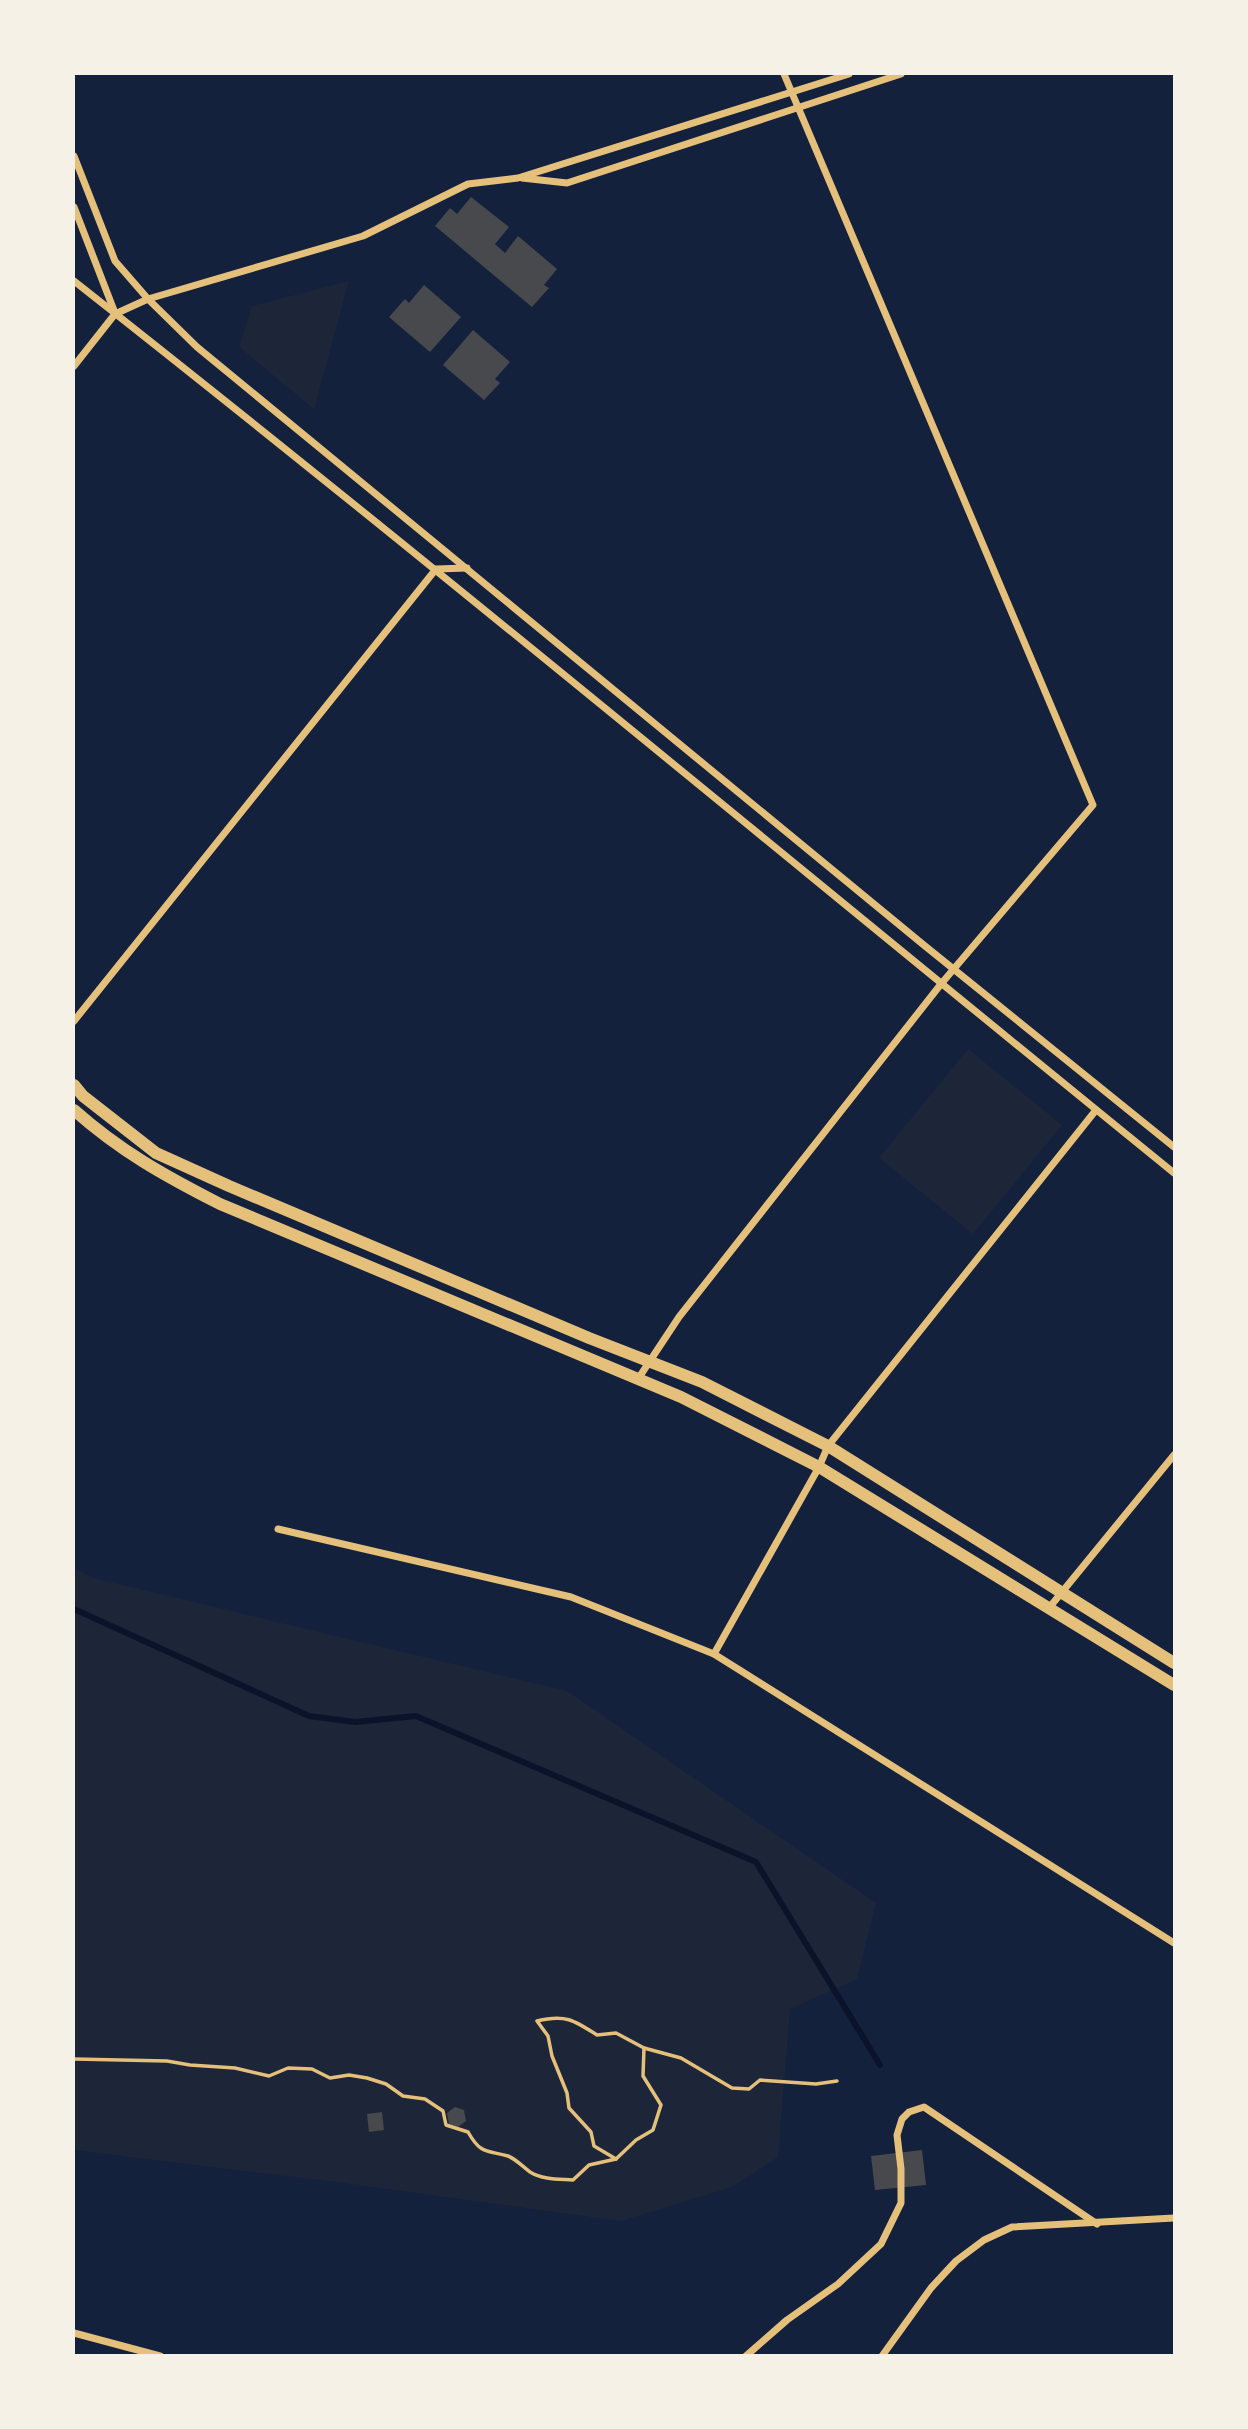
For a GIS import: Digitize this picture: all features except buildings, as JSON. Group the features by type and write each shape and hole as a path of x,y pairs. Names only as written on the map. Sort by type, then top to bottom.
{"street":[{"path":"638,1379 679,1317 941,984 1093,805 784,74"},
{"path":"74,366 116,314 148,299 363,236 468,184 518,177 849,74"},
{"path":"518,177 567,183 901,74"},
{"path":"74,156 114,261 197,347 1174,1147"},
{"path":"74,207 116,314"},
{"path":"74,281 172,356 436,569 1174,1173"},
{"path":"74,1021 436,569 467,568"},
{"path":"74,1085 83,1096 156,1153 268,1203 702,1382 828,1446 1174,1663"},
{"path":"74,1110 104,1137 152,1169 219,1204 681,1397 819,1467 1174,1685"},
{"path":"714,1654 819,1467 828,1446 1096,1110"},
{"path":"1049,1608 1174,1455"},
{"path":"278,1528 571,1597 714,1654 1174,1943"},
{"path":"746,2356 786,2320 838,2284 880,2244 901,2203 897,2135 902,2119 909,2112 924,2107 1097,2224"},
{"path":"882,2356 931,2288 956,2261 984,2240 1012,2227 1174,2218"},
{"path":"74,2333 160,2356"}],"path":[{"path":"616,2159 594,2146 591,2132 569,2108 567,2093 552,2056 548,2036 537,2021 557,2016 577,2022 597,2035 616,2033 644,2048 681,2058 732,2088 749,2089 760,2080 816,2084 837,2081"},
{"path":"74,2059 167,2061 235,2068 269,2077 288,2068 312,2069 330,2078 349,2075 367,2078 386,2084 403,2096 425,2099 443,2111 446,2125 468,2132 475,2144 491,2154 510,2157 533,2174 552,2179 573,2179 590,2165 616,2159 636,2140 653,2130 661,2105 643,2076 644,2048"}],"shaded area":[{"path":"349,281 314,409 239,347 252,306"},
{"path":"968,1049 1062,1125 973,1234 879,1158"},
{"path":"74,1568 93,1578 567,1691 876,1903 857,1979 790,2009 778,2157 732,2187 621,2221 74,2150"}],"waterway":[{"path":"74,1609 309,1716 355,1722 416,1716 756,1862 880,2065"}]}
